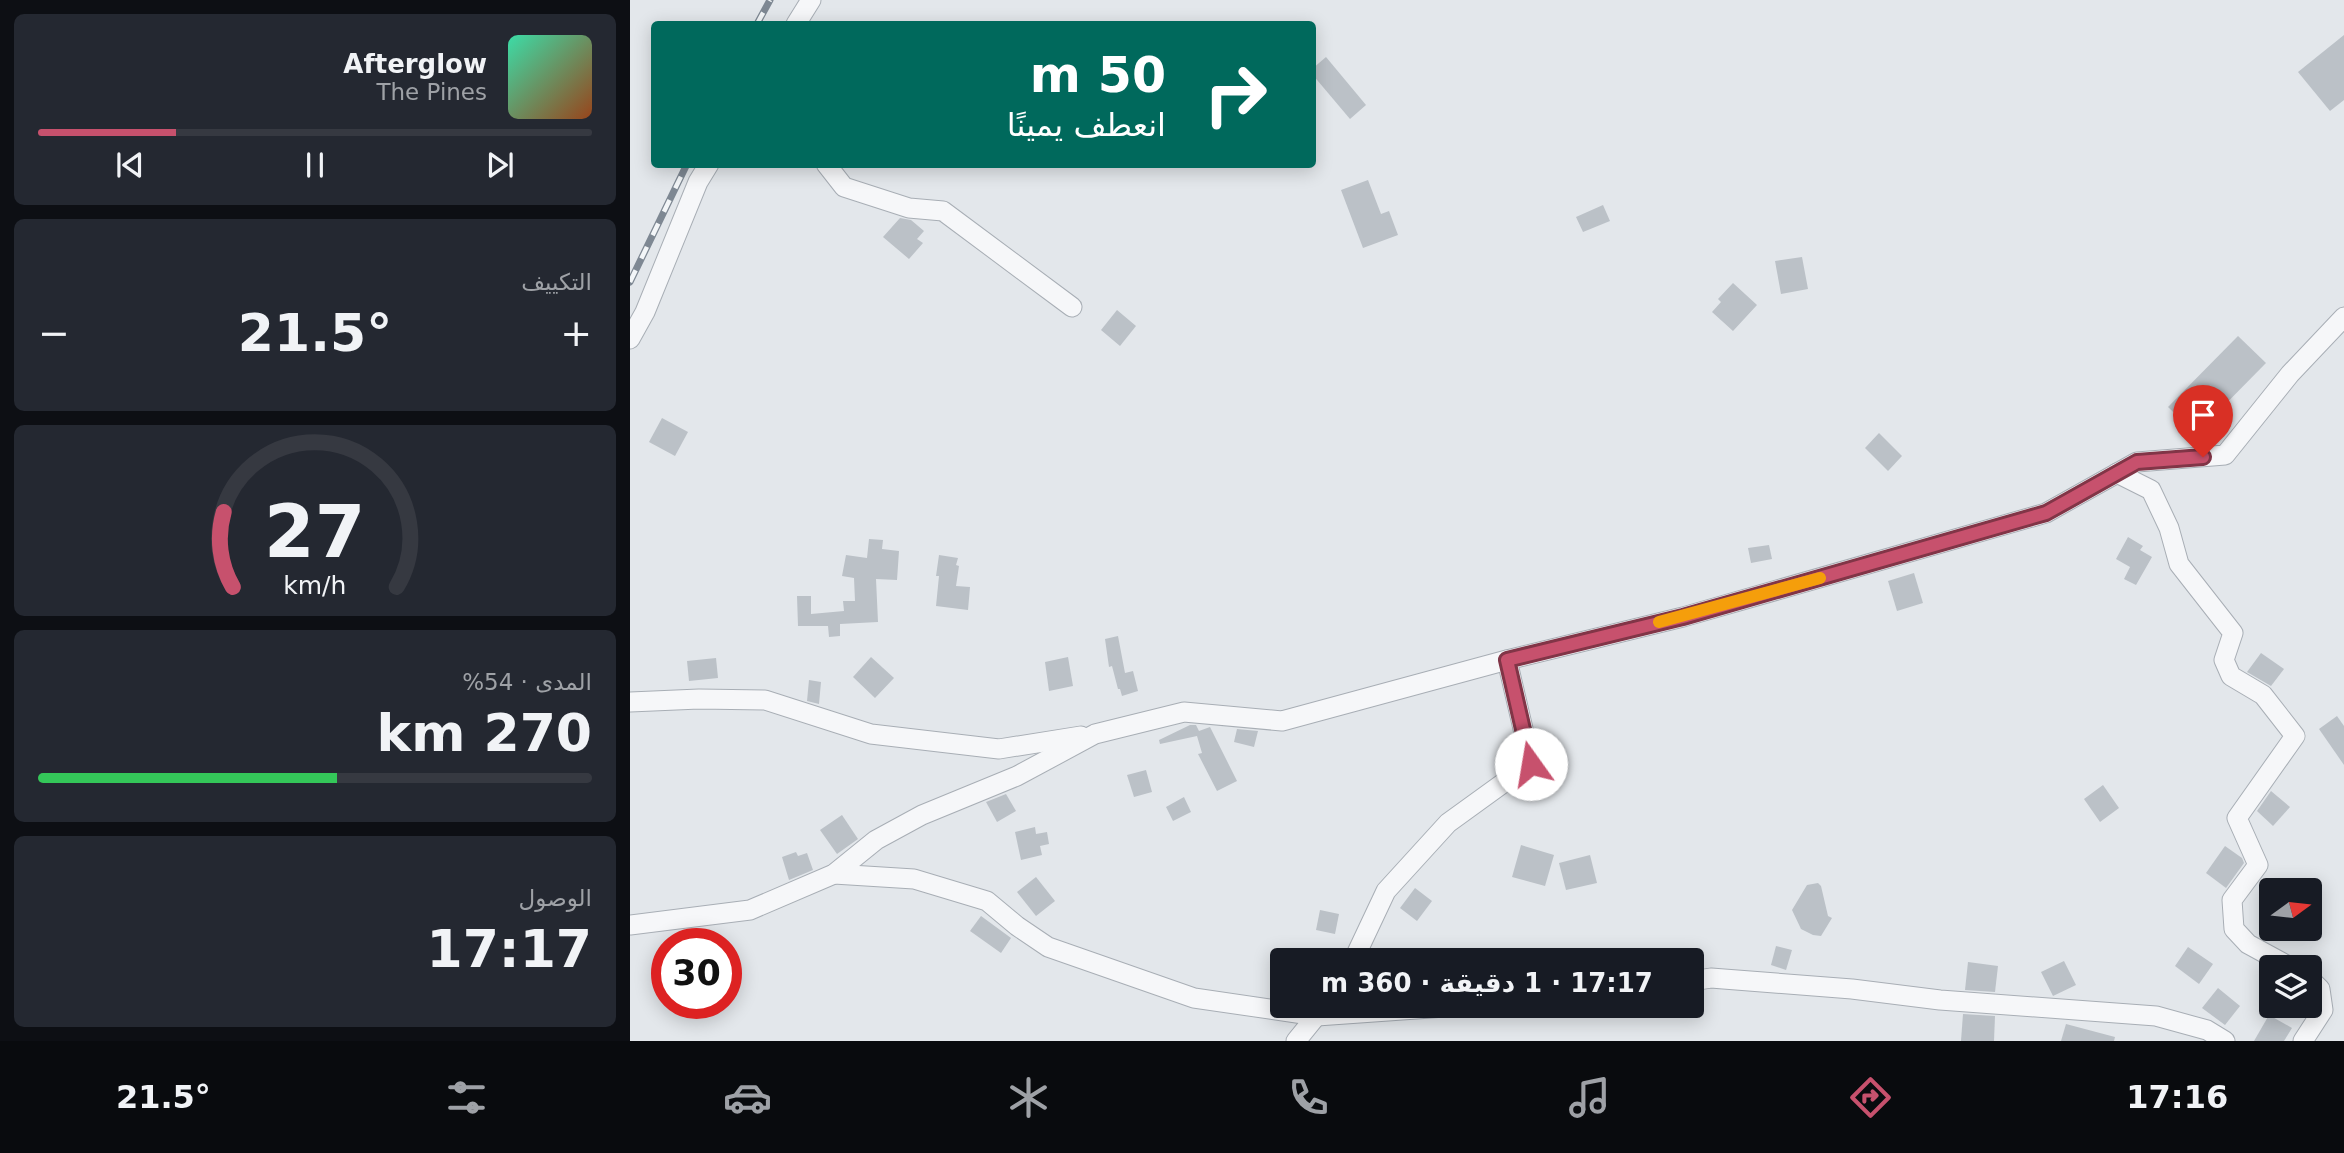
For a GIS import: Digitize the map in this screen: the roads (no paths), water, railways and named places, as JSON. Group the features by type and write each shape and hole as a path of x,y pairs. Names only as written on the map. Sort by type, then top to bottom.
{"street":[{"path":"798,21 811,0"},
{"path":"630,339 645,313 698,182 707,168"},
{"path":"829,168 844,187 909,208 943,211 1072,307"},
{"path":"630,702 765,700 871,734 999,749 1095,734 1184,712 1282,721 1507,660 1683,617 2046,513 2137,462 2225,455 2290,374 2344,317"},
{"path":"2117,473 2151,491 2169,528 2179,565 2233,633 2224,660 2231,676 2263,695 2295,736 2237,818 2258,865 2232,900 2234,929 2248,944 2268,955"},
{"path":"1359,948 1386,891 1448,823 1531,764 1507,660"},
{"path":"630,925 750,910 834,874 876,840 922,815 1017,776 1095,734"},
{"path":"834,874 914,878 987,901 1048,947 1194,998 1270,1006"},
{"path":"1704,979 1852,989 1940,1000 2156,1016 2207,1030 2225,1041"},
{"path":"1296,1041 1314,1018"},
{"path":"2303,1041 2318,1018"}],"railway":[{"path":"759,21 770,0"},
{"path":"630,282 685,168"}]}
